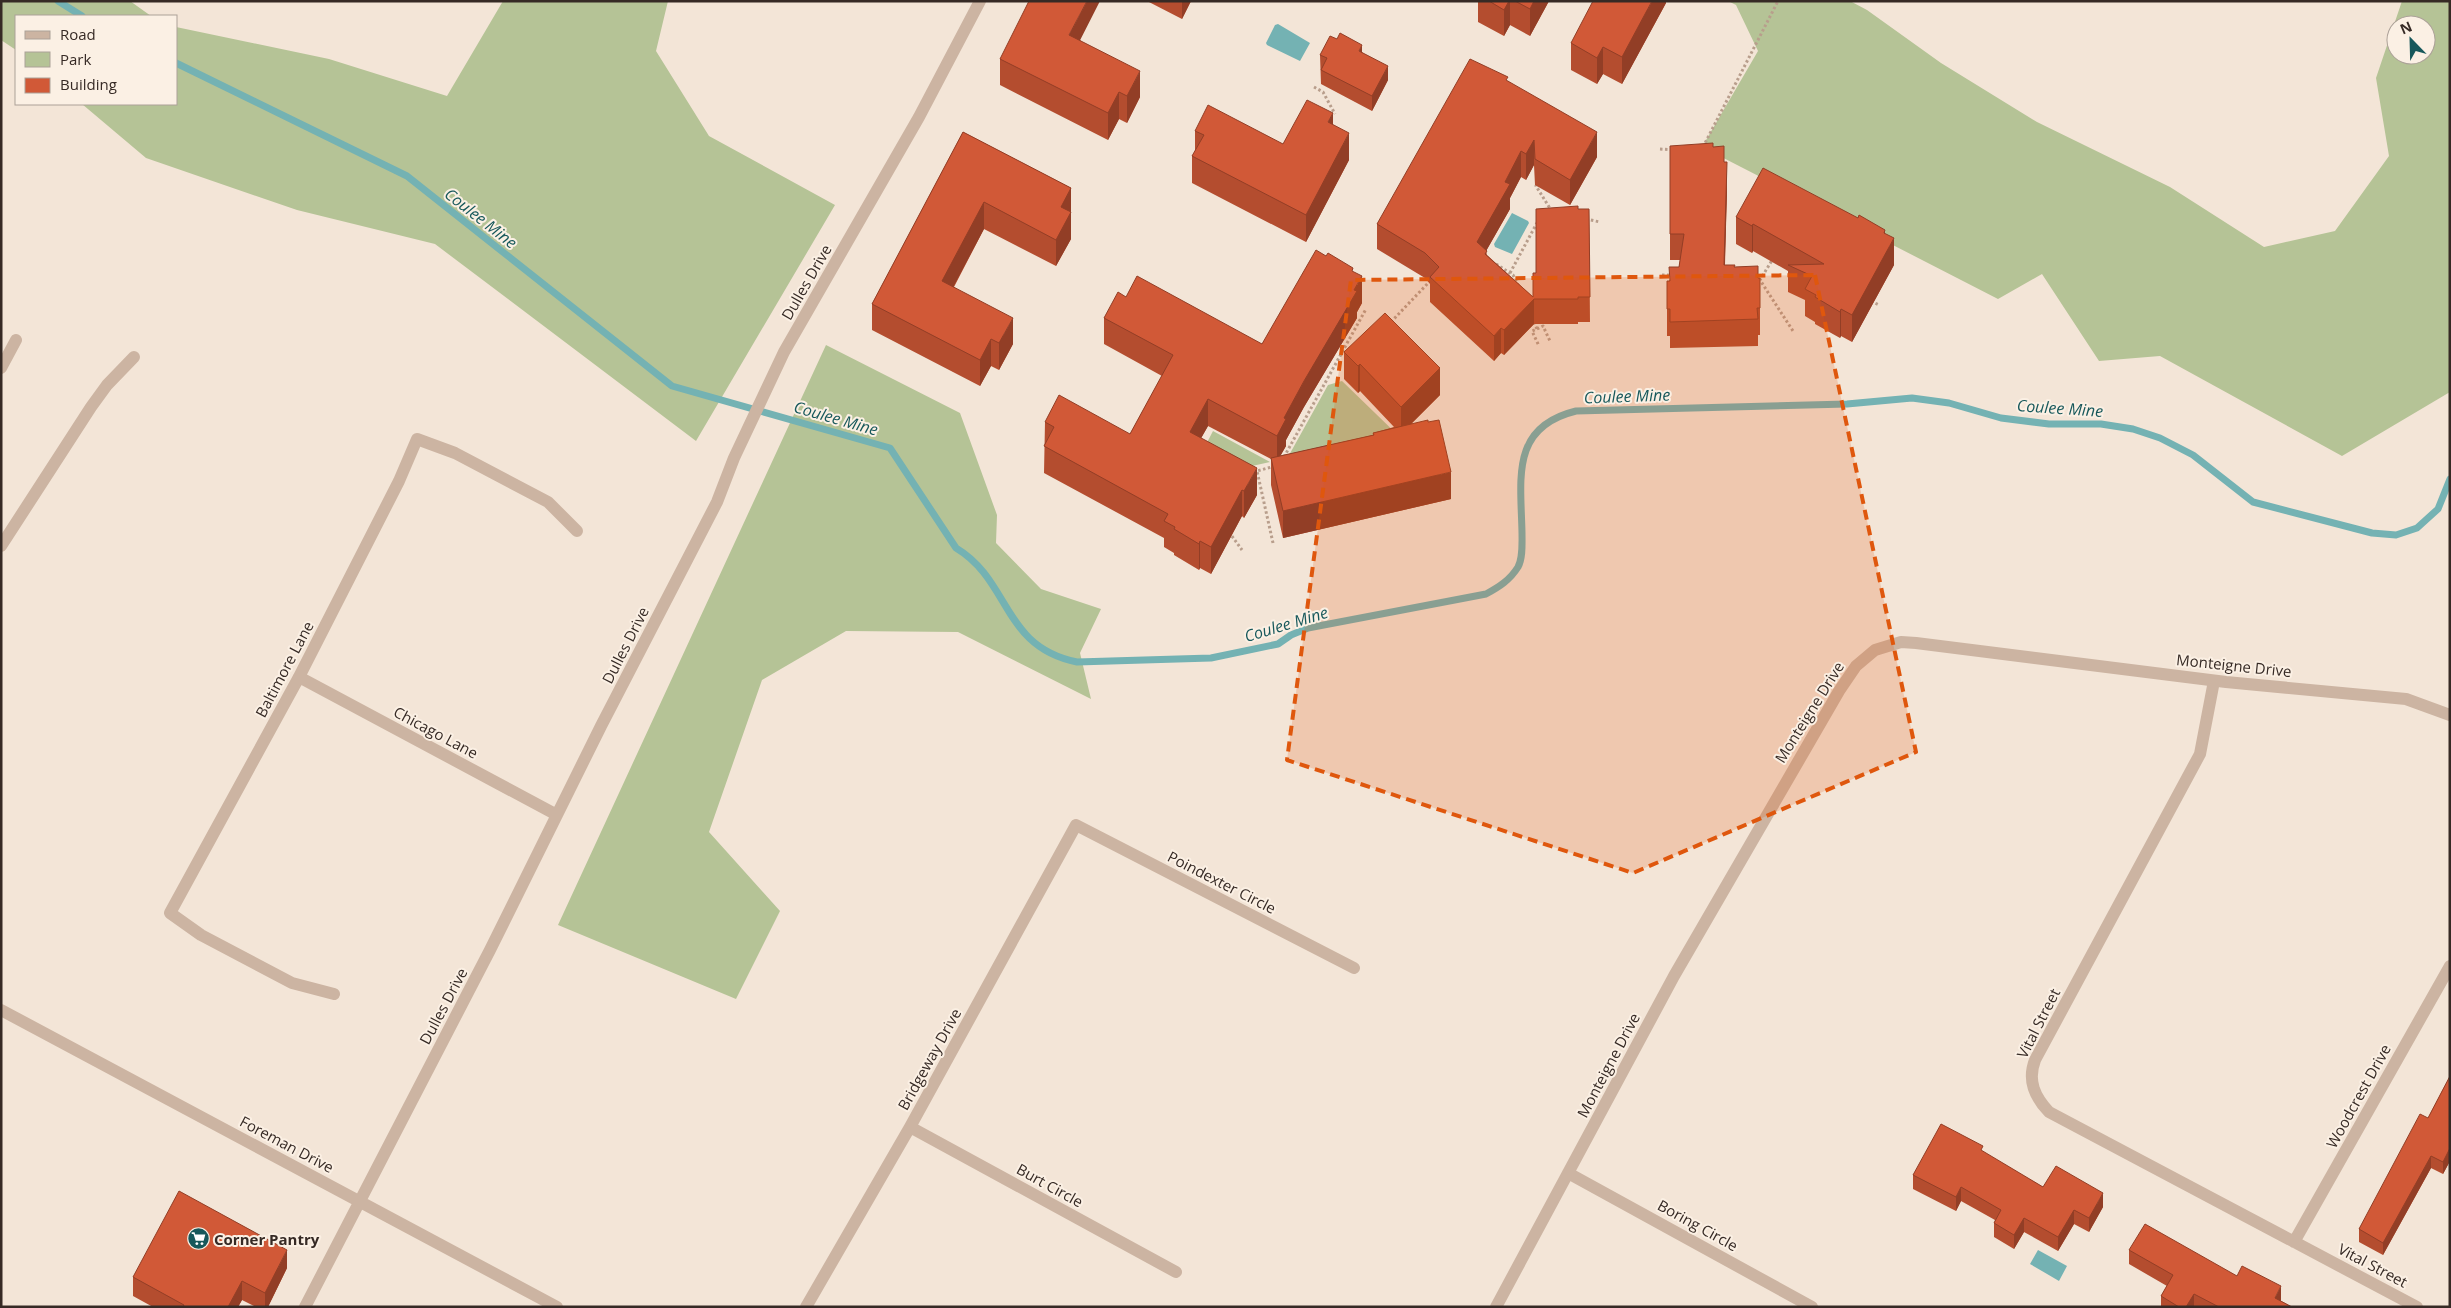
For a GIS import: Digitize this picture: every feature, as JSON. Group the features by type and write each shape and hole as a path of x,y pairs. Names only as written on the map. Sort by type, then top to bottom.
{"street":[{"name":"Dulles Drive","path":"305,1307 490,950 717,502 734,458 784,352 919,117 980,1"},
{"path":"1,368 16,340"},
{"path":"1,546 91,407 134,356"},
{"name":"Baltimore Lane","path":"334,994 292,983 201,935 170,913 299,677 399,481 416,439 455,452 548,502 578,531"},
{"name":"Monteigne Drive","path":"1496,1307 1674,976 1817,727 1839,691 1866,657 1889,645 1901,642 1916,643 2214,681 2406,699 2450,715"},
{"name":"Chicago Lane","path":"299,677 557,815"},
{"name":"Vital Street","path":"2214,681 2200,754 2035,1060 2031,1081 2035,1095 2049,1112 2417,1307"},
{"name":"Poindexter Circle","path":"1076,825 1354,968"},
{"name":"Bridgeway Drive","path":"806,1307 910,1126 1076,825"},
{"name":"Woodcrest Drive","path":"2294,1242 2450,966"},
{"name":"Foreman Drive","path":"1,1010 557,1307"},
{"name":"Burt Circle","path":"910,1126 1176,1272"},
{"name":"Boring Circle","path":"1568,1173 1812,1307"}],"path":[{"path":"1700,152 1778,1"},
{"path":"1314,87 1323,92 1335,114"},
{"path":"1660,149 1680,150"},
{"path":"1539,180 1536,186 1552,211 1544,210"},
{"path":"1510,273 1539,218"},
{"path":"1581,218 1600,222"},
{"path":"1760,280 1777,252"},
{"path":"1494,263 1514,276 1522,294"},
{"path":"1662,275 1679,275"},
{"path":"1509,282 1514,276"},
{"path":"1384,327 1429,284 1433,277"},
{"path":"1754,277 1760,280 1793,331"},
{"path":"1864,298 1879,305"},
{"path":"1273,543 1257,471 1280,464 1366,309"},
{"path":"1533,320 1537,329"},
{"path":"1540,346 1532,331 1542,326 1550,340"},
{"path":"1340,338 1347,342"},
{"path":"1291,426 1298,430"},
{"path":"1225,529 1232,534 1242,550"}],"highlighted area":[{"path":"1815,275 1916,752 1633,873 1287,760 1351,280"}],"green space":[{"path":"1,1 130,1 150,15 15,15 15,49 1,40"},
{"path":"503,1 668,1 656,51 709,136 835,205 696,441 435,244 297,210 146,158 83,105 178,105 178,27 329,59 447,96"},
{"path":"1728,1 1850,1 1867,10 1941,63 2037,122 2170,187 2264,247 2335,231 2389,156 2376,78 2386,48 2386,65 2436,65 2436,15 2397,15 2402,1 2450,1 2450,392 2342,456 2160,356 2099,361 2042,274 1998,299 1702,147 1758,51 1736,5"},
{"path":"826,345 960,413 997,515 996,543 1041,589 1101,609 1080,653 1091,699 958,632 846,631 762,680 709,832 780,911 736,999 558,925"},
{"path":"1342,381 1407,444 1278,475 1328,385"},
{"path":"1213,431 1270,462 1252,466 1197,462"}],"water":[{"path":"1278,24 1310,43 1300,61 1267,45 1266,43 1275,25"},
{"path":"1512,213 1529,223 1512,254 1495,247 1494,244"},
{"path":"2038,1250 2067,1266 2059,1281 2030,1264"}],"building":[{"path":"1029,1 1087,1 1069,35 1140,71 1127,96 1119,92 1108,113 1000,59"},
{"path":"1489,1 1509,1 1504,10"},
{"path":"1515,1 1534,1 1530,9"},
{"path":"1593,1 1652,1 1622,57 1603,47 1597,58 1571,43"},
{"path":"1340,33 1362,45 1359,51 1388,66 1372,96 1321,70 1327,58 1320,55 1330,36 1337,39"},
{"path":"1470,59 1508,77 1506,80 1597,132 1570,180 1535,159 1534,140 1526,154 1521,151 1505,182 1510,184 1477,242 1487,251 1485,254 1533,297 1533,273 1536,273 1536,209 1578,206 1578,209 1589,209 1590,297 1578,297 1578,299 1534,299 1504,330 1501,328 1494,336 1430,277 1439,267 1425,253 1377,224"},
{"path":"1307,100 1333,113 1328,122 1349,133 1306,215 1192,156 1204,135 1195,131 1208,105 1283,144"},
{"path":"963,132 1071,188 1061,207 1071,212 1056,240 984,202 942,281 1013,318 999,343 991,339 980,360 872,304"},
{"path":"1713,143 1713,147 1724,146 1724,162 1727,162 1724,265 1735,265 1734,267 1758,266 1760,308 1757,308 1758,319 1670,322 1670,309 1667,309 1667,281 1670,281 1669,267 1679,267 1684,234 1670,234 1670,146"},
{"path":"1763,168 1858,218 1859,215 1885,230 1884,233 1894,238 1852,315 1841,309 1840,312 1815,297 1816,295 1805,289 1812,276 1788,265 1824,264 1753,224 1752,226 1736,217"},
{"path":"1316,250 1326,256 1328,253 1353,268 1352,271 1362,276 1354,290 1357,291 1304,381 1284,418 1286,419 1277,436 1208,399 1190,432 1257,468 1244,491 1242,490 1211,547 1200,541 1199,544 1174,529 1175,527 1164,521 1168,514 1044,446 1054,427 1045,422 1059,395 1130,434 1173,355 1104,318 1118,292 1126,297 1137,276 1262,344"},
{"path":"1385,313 1440,368 1401,407 1360,364 1358,366 1344,352"},
{"path":"1428,420 1428,422 1439,420 1451,472 1283,511 1271,458 1374,435 1373,433"},
{"path":"2450,1076 2450,1148 2443,1162 2431,1156 2383,1243 2359,1229 2420,1114 2428,1118"},
{"path":"1941,1124 1983,1146 1981,1150 2043,1187 2056,1166 2103,1193 2089,1218 2074,1210 2058,1237 2024,1218 2014,1235 1994,1223 2001,1210 1961,1187 1956,1197 1913,1175"},
{"name":"Corner Pantry","path":"179,1191 287,1250 265,1293 242,1281 228,1307 183,1307 184,1305 133,1277"},
{"path":"2145,1224 2237,1276 2242,1266 2281,1286 2275,1298 2292,1307 2219,1307 2194,1294 2186,1307 2179,1307 2161,1296 2173,1275 2129,1250"}],"waterway":[{"name":"Coulee Mine","path":"58,1 80,15"},
{"name":"Coulee Mine","path":"178,64 407,176 672,386 890,448 956,548 974,562 988,578 1020,628 1034,642 1053,654 1077,662 1211,658 1278,644 1291,635 1308,628 1486,594 1508,579 1520,563 1522,546 1521,475 1524,458 1530,442 1540,429 1555,419 1576,411 1847,404 1912,398 1949,403 2001,418 2049,424 2101,424 2133,429 2160,438 2193,455 2253,502 2372,533 2396,535 2417,528 2438,509 2450,479"}],"place":[{"name":"Corner Pantry","path":"198,1239"}]}
